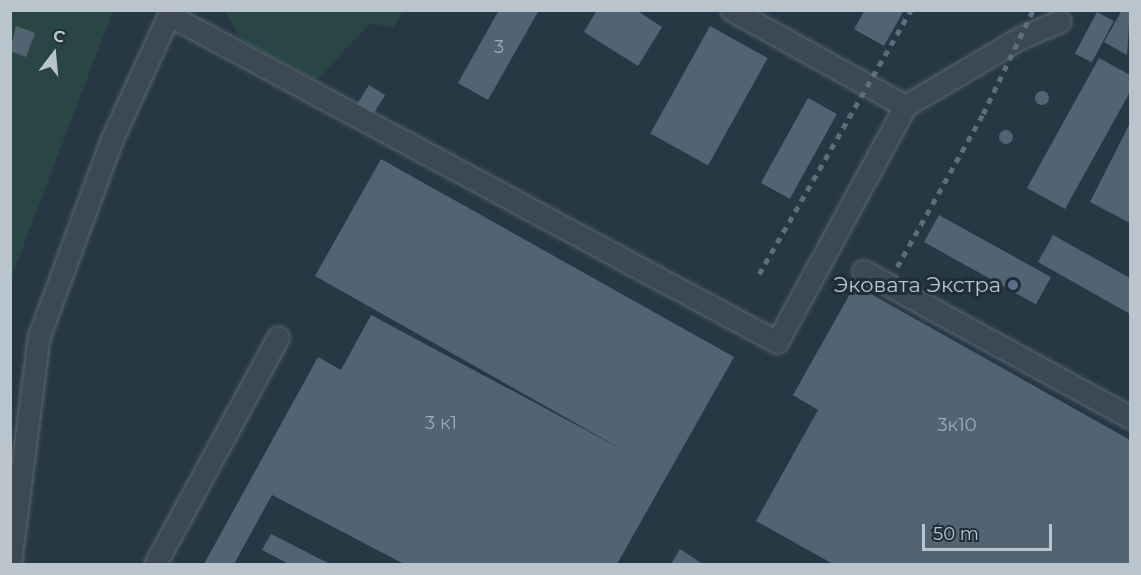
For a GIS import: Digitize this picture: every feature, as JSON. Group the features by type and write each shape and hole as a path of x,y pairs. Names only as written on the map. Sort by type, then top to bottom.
{"street":[{"path":"732,10 905,106"},
{"path":"11,564 39,336 111,141 170,13 777,342 905,106 1020,38 1060,21"},
{"path":"863,271 1131,417"},
{"path":"154,564 278,337"}],"green space":[{"path":"11,11 113,11 11,278"},
{"path":"224,11 403,11 393,28 370,23 317,80 242,40"}],"building":[{"path":"499,10 539,10 488,100 458,83"},
{"path":"597,10 636,10 662,27 638,66 584,32"},
{"path":"865,10 904,10 884,46 854,29"},
{"path":"1122,10 1130,10 1127,55 1104,42"},
{"path":"1097,12 1114,21 1092,62 1075,53"},
{"path":"16,26 35,33 26,57 10,51"},
{"path":"710,26 768,58 708,166 650,134"},
{"path":"1099,58 1130,75 1130,92 1065,209 1027,188"},
{"path":"369,85 385,95 371,117 355,107"},
{"path":"1042,91 1047,93 1049,98 1047,103 1042,105 1037,103 1035,98 1037,93"},
{"path":"808,98 837,114 790,199 761,183"},
{"path":"1130,123 1130,223 1090,202"},
{"path":"1006,130 1011,132 1013,137 1011,142 1006,144 1001,142 999,137 1001,132"},
{"path":"381,159 734,357 617,564 404,564 272,495 234,564 204,564 318,357 341,370 371,315 625,451 315,276"},
{"path":"939,215 1051,277 1036,304 924,242"},
{"path":"1053,235 1130,278 1130,314 1038,262"},
{"path":"855,285 1130,440 1130,564 833,564 756,521 818,410 793,395"},
{"path":"271,534 330,564 289,564 262,550"},
{"path":"680,549 701,563 671,564"}],"railway":[{"path":"759,274 911,10"},
{"path":"897,267 983,114 1033,10"}],"place":[{"name":"Эковата Экстра","path":"1013,285"}]}
